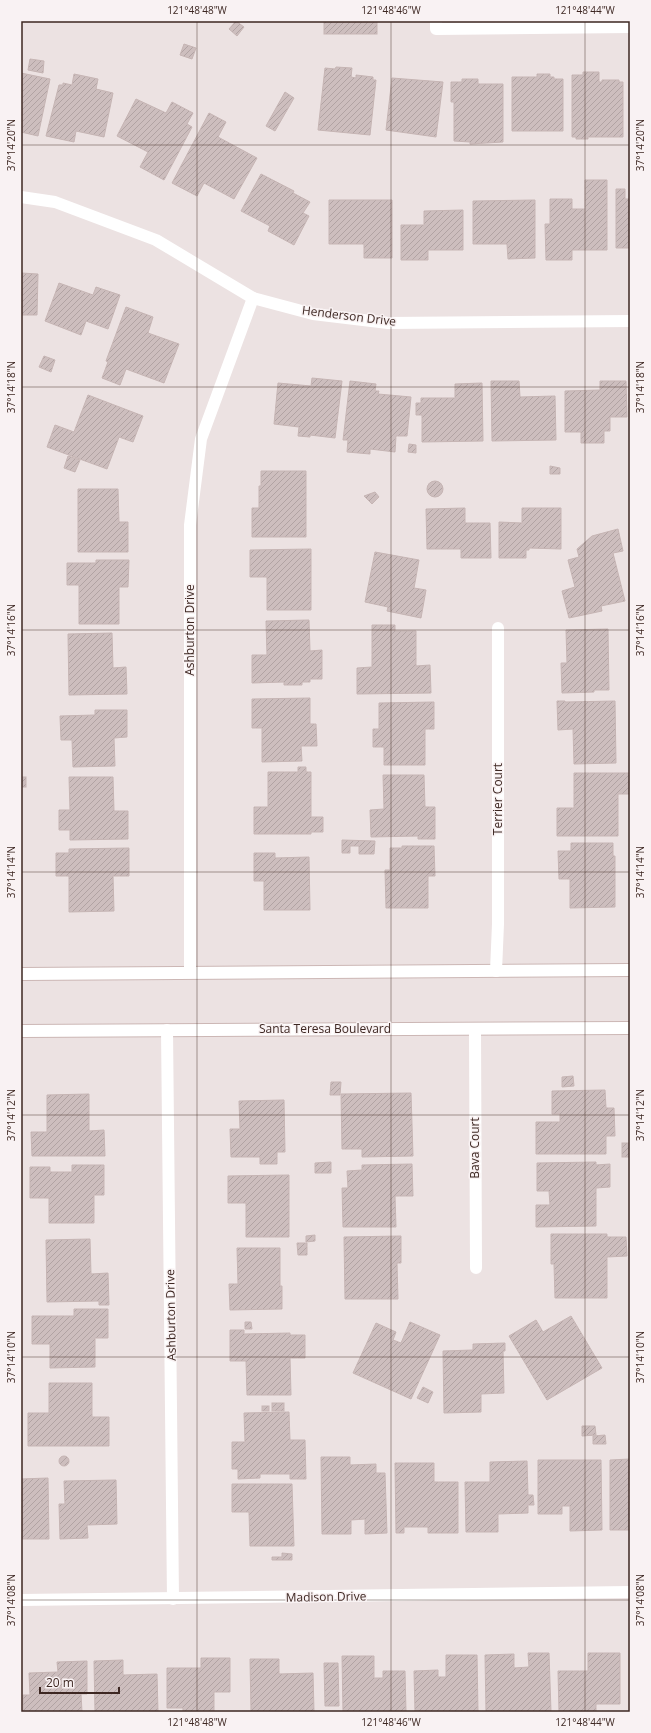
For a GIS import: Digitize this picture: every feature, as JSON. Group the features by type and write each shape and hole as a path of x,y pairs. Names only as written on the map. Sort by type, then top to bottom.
{"street":[{"path":"436,25 630,27"},
{"name":"Henderson Drive","path":"21,197 56,202 156,240 253,298 313,314 388,322 630,321"},
{"name":"Ashburton Drive","path":"190,972 190,525 201,439 253,298"},
{"name":"Terrier Court","path":"496,971 498,924 498,628"},
{"path":"21,974 630,970"},
{"name":"Santa Teresa Boulevard","path":"21,1031 630,1028"},
{"name":"Bava Court","path":"475,1029 476,1268"},
{"name":"Ashburton Drive","path":"167,1030 173,1599"},
{"name":"Madison Drive","path":"21,1600 630,1592"}],"building":[{"path":"236,21 244,27 237,36 229,29"},
{"path":"324,21 377,21 377,34 324,34"},
{"path":"184,44 196,48 192,59 180,55"},
{"path":"30,59 44,61 43,73 28,70"},
{"path":"336,67 352,68 351,77 356,78 356,75 373,77 373,80 376,80 370,135 318,130 325,68 335,69"},
{"path":"583,72 599,72 599,82 602,82 602,80 619,80 619,82 623,82 623,137 588,137 588,139 576,139 576,137 572,137 572,75 583,75"},
{"path":"21,73 50,79 38,136 21,132"},
{"path":"74,74 98,79 96,89 113,93 104,137 76,131 74,142 46,136 59,85 63,85 63,83 72,85"},
{"path":"537,74 550,74 550,77 554,77 554,79 563,79 563,131 512,131 512,77 537,77"},
{"path":"392,78 443,82 436,137 386,130"},
{"path":"462,79 478,79 478,84 503,84 503,142 470,144 470,142 454,141 454,102 451,102 451,82 462,82"},
{"path":"285,92 294,98 275,131 266,126"},
{"path":"136,99 166,113 172,102 193,113 187,124 192,127 164,180 140,167 148,152 117,136"},
{"path":"209,113 226,122 218,137 257,158 234,199 204,183 197,196 172,183"},
{"path":"261,174 294,191 293,193 310,202 303,213 309,216 294,245 268,231 270,226 241,211"},
{"path":"585,180 607,180 607,250 572,250 572,260 546,260 545,224 550,224 550,199 572,199 572,209 585,209"},
{"path":"616,189 625,189 625,199 630,199 630,248 616,248"},
{"path":"329,200 392,200 392,258 364,258 364,244 329,244"},
{"path":"535,200 535,258 508,259 507,244 473,244 473,201"},
{"path":"463,210 463,250 428,250 428,260 401,260 401,225 424,225 424,211"},
{"path":"21,273 38,274 37,315 21,315"},
{"path":"59,283 93,295 96,287 120,295 108,329 86,321 81,335 45,321"},
{"path":"126,307 153,317 148,333 179,344 164,383 126,369 120,385 102,378 108,362 106,361"},
{"path":"44,356 55,360 51,372 39,367"},
{"path":"312,378 342,381 335,438 310,435 310,437 298,436 299,427 274,424 278,383 311,386"},
{"path":"350,381 376,384 375,391 379,391 378,394 411,397 407,436 396,436 395,452 370,449 370,454 347,452 348,440 343,440"},
{"path":"491,381 519,381 520,397 555,396 556,440 492,441"},
{"path":"600,381 626,381 627,417 610,417 610,431 604,431 604,443 581,443 581,432 565,432 565,391 600,390"},
{"path":"482,383 483,441 422,442 422,415 416,415 416,403 421,403 421,398 455,398 455,384"},
{"path":"88,395 143,416 133,442 119,437 107,469 47,447 55,425 74,432"},
{"path":"409,444 416,445 416,453 408,452"},
{"path":"68,456 80,460 75,472 64,468"},
{"path":"550,466 560,468 560,474 550,474"},
{"path":"261,471 306,471 306,537 252,537 252,508 259,508"},
{"path":"435,481 442,486 443,489 438,496 435,497 428,492 427,489 432,482"},
{"path":"78,489 118,489 119,522 128,522 128,552 78,552"},
{"path":"375,492 379,497 372,504 364,496"},
{"path":"465,508 465,523 490,523 491,558 461,558 461,549 427,549 426,509"},
{"path":"522,508 561,508 561,549 529,548 529,550 526,550 526,558 499,558 499,522 522,523"},
{"path":"618,529 623,551 613,553 625,601 601,606 602,611 569,618 562,591 575,587 568,560 579,557 577,549 592,536"},
{"path":"311,549 311,610 267,610 267,577 250,577 250,550"},
{"path":"375,552 419,560 414,588 426,590 421,618 387,611 388,607 365,602"},
{"path":"96,560 129,560 128,587 119,587 119,624 79,624 79,585 67,585 67,563 96,563"},
{"path":"309,620 310,651 322,650 322,679 310,679 310,682 302,682 302,685 284,685 284,682 252,683 252,655 267,655 266,621"},
{"path":"372,625 395,625 395,631 416,631 416,666 430,665 431,693 357,694 357,668 372,667"},
{"path":"608,629 609,690 562,693 561,663 567,663 566,630"},
{"path":"112,633 113,668 126,667 127,694 69,695 68,634"},
{"path":"310,698 310,724 316,724 317,746 301,746 302,761 262,762 262,728 252,728 252,699"},
{"path":"557,701 615,701 616,763 574,764 573,729 558,730"},
{"path":"434,702 434,729 425,729 425,765 384,765 384,747 373,747 373,729 379,729 379,703"},
{"path":"95,710 127,710 127,737 114,738 115,766 73,767 72,740 61,740 60,716 95,715"},
{"path":"298,767 306,767 306,772 311,772 311,817 323,817 323,832 311,832 311,834 254,834 254,807 268,807 268,772 298,772"},
{"path":"574,773 630,773 630,794 618,794 618,836 557,836 557,808 574,808"},
{"path":"383,775 424,775 425,807 435,807 435,839 418,839 418,836 371,837 370,810 384,809"},
{"path":"21,777 26,777 26,787 21,787"},
{"path":"69,777 113,777 114,811 128,811 128,839 70,840 70,830 59,830 59,810 70,810"},
{"path":"342,840 375,841 374,854 359,854 359,846 350,846 350,853 342,853"},
{"path":"571,843 613,843 613,856 615,856 615,907 570,908 570,879 559,879 558,851 571,851"},
{"path":"402,846 434,846 435,876 428,876 428,908 386,908 385,870 390,870 390,848 402,848"},
{"path":"129,848 129,876 113,876 114,911 69,912 69,876 56,876 56,853 69,853 69,849"},
{"path":"254,853 275,853 275,858 309,857 310,910 264,910 264,881 254,881"},
{"path":"573,1076 574,1086 562,1087 562,1077"},
{"path":"331,1082 341,1082 340,1095 330,1095"},
{"path":"605,1090 606,1108 614,1108 615,1136 606,1136 606,1154 536,1154 536,1122 560,1122 560,1114 552,1114 552,1091"},
{"path":"411,1093 413,1156 362,1157 362,1149 342,1149 341,1094"},
{"path":"89,1094 89,1131 104,1130 105,1156 32,1156 31,1132 47,1132 47,1095"},
{"path":"284,1100 285,1152 277,1152 277,1164 260,1164 260,1157 231,1157 230,1129 240,1129 239,1101"},
{"path":"622,1143 630,1143 630,1157 622,1157"},
{"path":"331,1162 331,1173 315,1173 315,1163"},
{"path":"596,1162 596,1165 610,1164 610,1187 596,1188 596,1226 536,1227 536,1205 550,1205 549,1191 537,1191 537,1163"},
{"path":"412,1164 413,1196 395,1196 396,1227 343,1227 342,1188 348,1188 347,1171 362,1170 362,1165"},
{"path":"72,1165 104,1165 104,1195 94,1195 94,1223 49,1223 49,1198 30,1198 30,1167 50,1167 50,1172 72,1172"},
{"path":"289,1175 289,1237 246,1237 246,1203 228,1203 228,1176"},
{"path":"551,1234 607,1234 607,1237 626,1237 627,1256 607,1257 607,1298 555,1298 554,1264 551,1264"},
{"path":"315,1235 315,1241 306,1242 306,1236"},
{"path":"401,1236 401,1263 397,1263 398,1299 345,1299 344,1237"},
{"path":"90,1239 91,1274 108,1273 109,1305 99,1305 99,1301 47,1302 46,1240"},
{"path":"297,1243 307,1243 307,1255 298,1255"},
{"path":"237,1248 280,1248 280,1286 282,1286 282,1309 230,1310 229,1284 238,1284"},
{"path":"74,1309 108,1309 108,1338 95,1338 95,1367 50,1368 50,1344 32,1344 32,1316 74,1316"},
{"path":"571,1316 602,1368 547,1400 509,1336 536,1320 543,1332"},
{"path":"245,1322 251,1322 252,1329 245,1329"},
{"path":"410,1322 440,1335 411,1399 353,1373 376,1323 396,1332 393,1340 401,1343"},
{"path":"230,1330 244,1330 244,1334 290,1333 290,1335 305,1335 305,1358 290,1358 291,1395 247,1395 246,1361 230,1361"},
{"path":"505,1343 505,1351 503,1351 504,1393 481,1394 481,1412 444,1413 443,1351 473,1350 473,1344"},
{"path":"49,1383 92,1383 92,1417 109,1417 109,1446 28,1446 28,1413 49,1413"},
{"path":"423,1387 433,1392 428,1403 417,1398"},
{"path":"272,1403 284,1403 284,1411 272,1411"},
{"path":"262,1406 269,1406 269,1411 262,1411"},
{"path":"289,1412 290,1440 305,1440 306,1479 290,1479 290,1474 260,1474 260,1478 238,1479 238,1469 232,1469 232,1442 245,1442 244,1413"},
{"path":"582,1426 595,1426 596,1435 582,1436"},
{"path":"605,1435 606,1444 593,1444 593,1436"},
{"path":"62,1456 66,1456 68,1457 68,1465 62,1466 59,1463 59,1459"},
{"path":"321,1457 350,1457 350,1465 376,1464 376,1473 385,1473 387,1533 365,1534 365,1519 351,1520 351,1534 322,1534"},
{"path":"630,1459 630,1530 610,1530 610,1460"},
{"path":"538,1460 601,1460 602,1530 570,1531 570,1506 562,1506 562,1514 538,1514"},
{"path":"527,1461 528,1495 533,1495 534,1505 528,1505 528,1513 498,1514 498,1532 466,1532 465,1482 490,1482 490,1462"},
{"path":"395,1463 434,1463 434,1482 458,1482 458,1533 428,1533 428,1527 404,1527 404,1533 396,1533"},
{"path":"48,1478 49,1539 21,1539 21,1479"},
{"path":"116,1480 117,1524 87,1525 88,1538 60,1539 59,1504 65,1504 64,1481"},
{"path":"232,1484 292,1484 294,1546 250,1546 249,1512 232,1512"},
{"path":"282,1553 292,1554 292,1560 272,1560 272,1557 282,1557"},
{"path":"528,1653 549,1653 551,1712 486,1712 485,1655 514,1654 514,1668 529,1667"},
{"path":"588,1653 620,1653 620,1704 596,1704 596,1712 559,1712 558,1671 588,1671"},
{"path":"446,1655 477,1655 478,1712 415,1712 414,1671 438,1670 438,1677 446,1677"},
{"path":"342,1656 374,1656 374,1678 383,1678 383,1671 405,1671 406,1712 343,1712"},
{"path":"201,1658 230,1658 230,1692 214,1692 214,1712 183,1712 183,1708 167,1708 167,1668 201,1668"},
{"path":"250,1659 279,1659 279,1674 313,1673 314,1712 251,1712"},
{"path":"123,1660 123,1675 157,1674 158,1712 95,1712 94,1661"},
{"path":"87,1661 87,1694 81,1694 82,1712 23,1712 23,1695 30,1695 29,1673 58,1672 57,1662"},
{"path":"324,1663 338,1663 339,1706 325,1706"}]}
